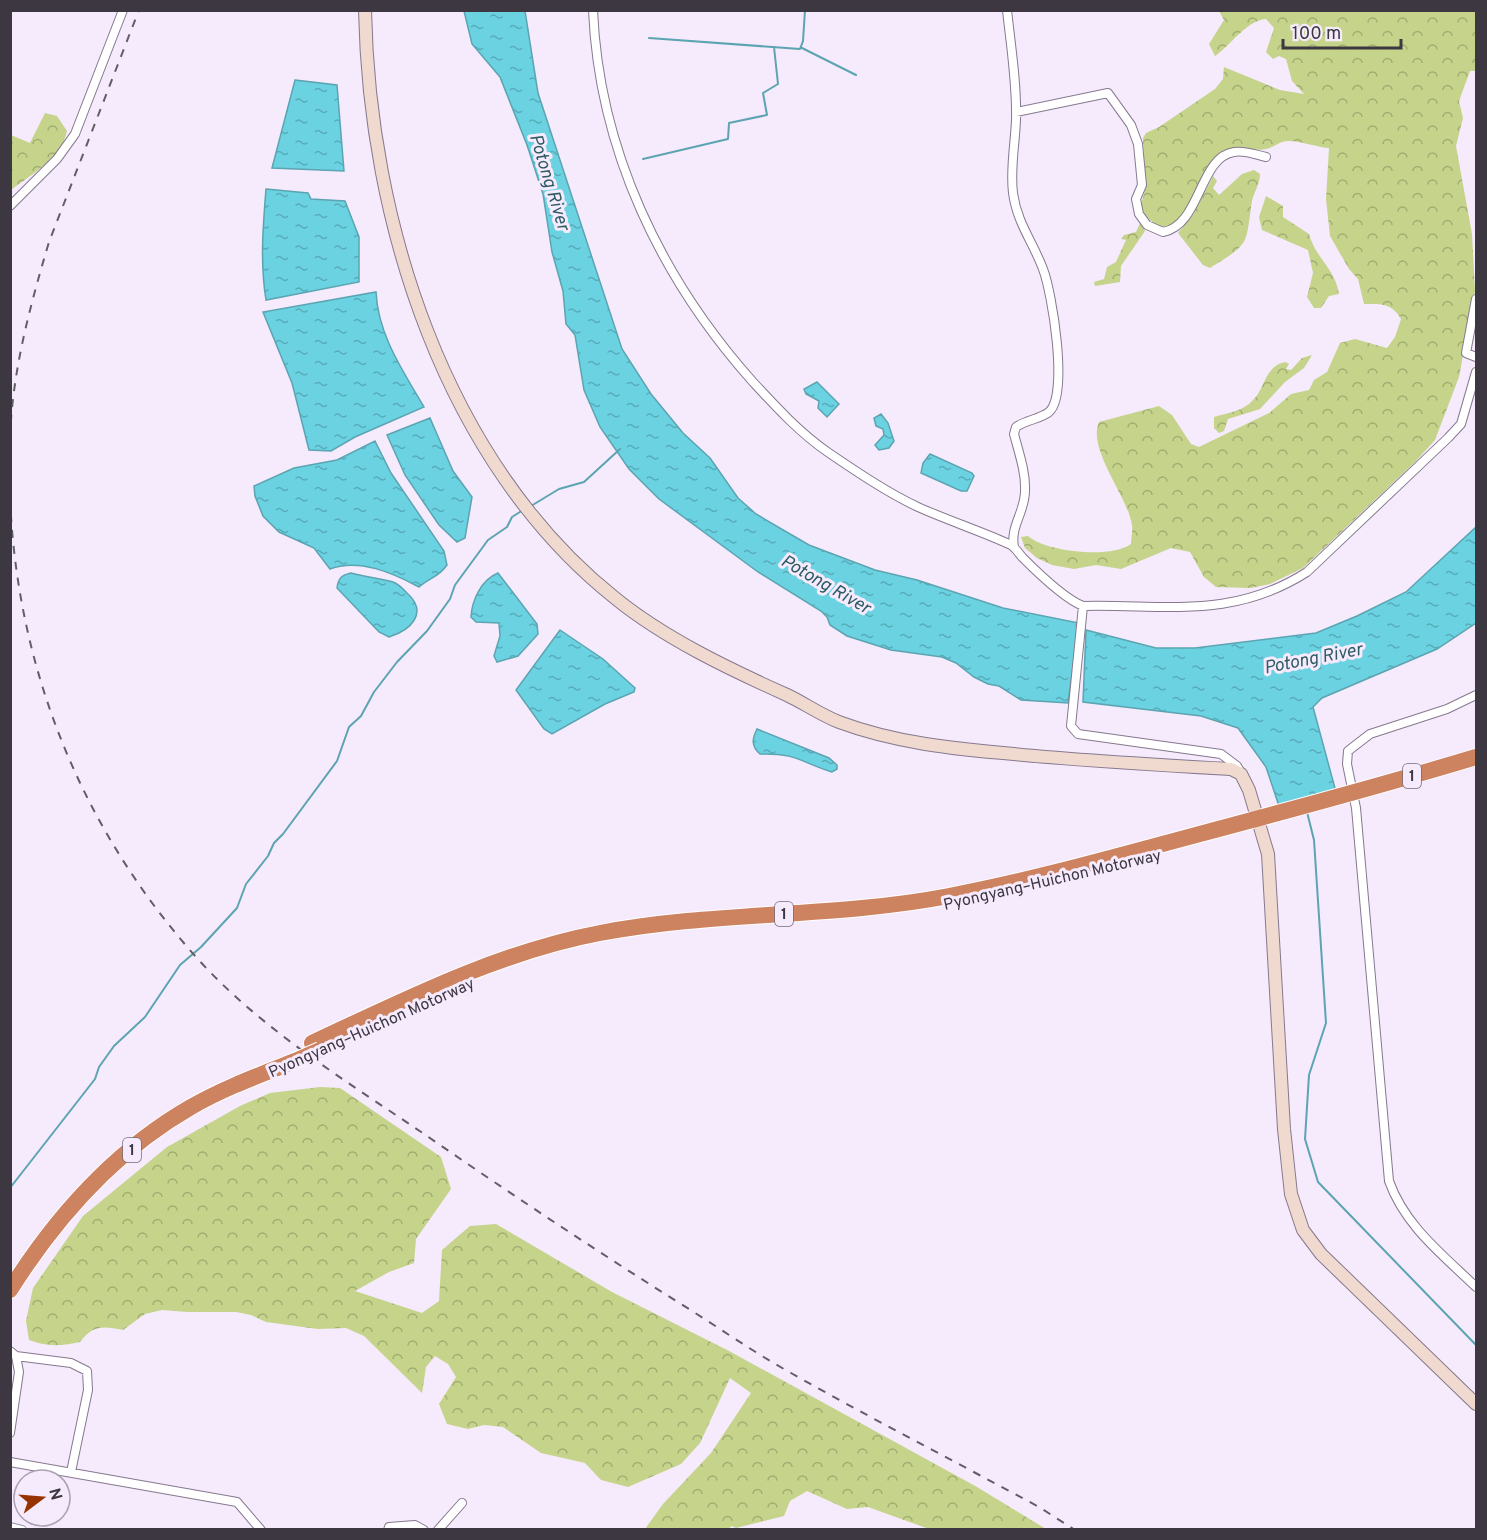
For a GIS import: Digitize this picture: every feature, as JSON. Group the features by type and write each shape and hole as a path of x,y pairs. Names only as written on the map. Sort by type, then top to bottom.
{"highway":[{"name":"Pyongyang–Huichon Motorway","path":"1351,798 1476,758"},
{"name":"Pyongyang–Huichon Motorway","path":"10,1290 54,1226 105,1170 189,1108 316,1046 471,981 577,949 676,931 952,904 1042,884 1351,798 1476,767"},
{"name":"Pyongyang–Huichon Motorway","path":"10,1273 49,1219 91,1171 141,1131 180,1104 292,1057"}],"main road":[{"path":"364,10 370,97 393,220 409,282 447,375 474,434 513,491 570,556 615,599 736,672 838,722 942,747 1064,759 1231,769 1241,774 1264,822 1270,868 1284,1130 1294,1209 1303,1230 1321,1254 1476,1404"}],"street":[{"path":"10,206 57,159 75,134 123,10"},
{"path":"593,10 594,42 609,116 634,197 661,253 724,349 786,418 827,451 917,506 1014,547 1064,596 1083,606 1215,607 1238,603 1285,586 1312,568 1455,431 1461,424 1476,372"},
{"path":"1007,10 1016,112 1012,160 1017,215 1044,270 1059,357 1060,379 1058,396 1051,411 1016,427 1014,434 1026,492 1023,507 1014,526 1014,547"},
{"path":"1016,112 1108,93 1131,125 1138,144 1142,185 1136,199 1139,214 1147,225 1163,232 1181,224 1220,158 1237,151 1266,157"},
{"path":"1476,299 1466,354 1476,357"},
{"path":"1083,606 1083,624 1071,714 1071,726 1078,734 1221,754 1237,766 1241,774"},
{"path":"1476,695 1447,709 1370,735 1354,744 1347,757 1389,1181 1396,1201 1410,1224 1476,1287"},
{"path":"10,1433 19,1380 13,1353 71,1363 87,1371 88,1390 72,1468"},
{"path":"10,1462 47,1468"},
{"path":"72,1472 237,1502 261,1530"},
{"path":"438,1530 462,1503"},
{"path":"388,1530 389,1527 415,1525 424,1530"},
{"path":"10,1527 22,1530"}],"green space":[{"path":"1219,11 1476,11 1476,71 1470,71 1459,101 1463,118 1456,146 1472,234 1475,291 1459,377 1435,440 1415,462 1303,568 1270,584 1251,588 1216,587 1204,577 1190,552 1171,548 1121,569 1096,565 1074,569 1052,565 1037,558 1025,548 1021,537 1028,536 1049,546 1079,552 1122,549 1131,544 1132,527 1129,514 1099,446 1097,433 1099,422 1159,406 1172,415 1191,444 1199,447 1269,413 1291,394 1309,390 1314,380 1327,372 1340,343 1355,339 1387,348 1395,337 1401,319 1390,307 1364,304 1358,279 1349,269 1330,236 1326,199 1329,148 1288,141 1261,150 1238,147 1229,149 1212,162 1187,211 1174,224 1157,225 1140,207 1145,191 1143,138 1146,133 1159,127 1215,89 1223,79 1224,67 1280,90 1304,94 1292,81 1286,59 1279,56 1273,59 1266,52 1274,28 1266,19 1259,20 1245,29 1215,56 1209,44 1224,20"},
{"path":"45,113 57,116 67,131 64,141 45,165 11,190 11,135 30,143"},
{"path":"1254,170 1260,174 1260,178 1252,201 1244,242 1233,253 1210,268 1203,265 1178,233 1193,215 1213,176 1217,181 1213,188 1219,195 1242,174"},
{"path":"1266,196 1283,206 1283,217 1309,234 1316,250 1334,277 1339,294 1329,296 1321,308 1314,308 1307,297 1313,273 1308,250 1262,230 1259,217"},
{"path":"1140,223 1145,231 1121,266 1120,282 1095,286 1094,282 1104,279 1107,267 1116,262 1126,240 1121,239 1124,235 1136,232"},
{"path":"1312,355 1304,368 1285,382 1260,409 1228,419 1224,431 1219,433 1214,428 1214,417 1240,409 1253,400 1273,368 1285,362 1289,364 1286,369 1291,370 1302,358"},
{"path":"320,1087 340,1088 441,1157 451,1189 416,1239 414,1263 389,1272 355,1291 422,1313 439,1301 442,1250 470,1226 496,1224 612,1292 729,1351 977,1487 1046,1529 929,1529 868,1507 847,1509 807,1491 790,1501 784,1516 736,1528 732,1526 728,1529 645,1529 663,1504 711,1453 751,1393 730,1378 700,1443 681,1464 628,1487 601,1480 585,1463 541,1453 503,1427 484,1425 468,1429 447,1424 439,1404 456,1377 448,1364 435,1356 426,1367 422,1393 364,1336 346,1328 318,1329 266,1322 251,1315 236,1312 162,1310 145,1314 123,1330 99,1328 89,1332 80,1342 54,1345 29,1340 26,1321 33,1288 83,1216 167,1147 240,1106 270,1093"}],"water":[{"name":"Potong River","path":"464,11 525,11 538,93 622,349 651,394 683,433 710,458 738,498 756,514 809,545 875,570 917,580 1003,608 1079,623 1068,703 1021,700 999,686 988,684 974,677 956,663 942,657 891,650 847,636 830,625 827,617 821,611 758,572 659,499 629,469 600,427 584,390 575,335 566,324 563,291 552,252 543,194 527,145 500,77 472,44"},
{"path":"295,80 337,85 344,171 272,168"},
{"path":"266,189 308,193 311,199 345,201 359,237 359,282 266,300 263,231"},
{"path":"376,292 381,323 387,338 424,407 355,437 331,451 309,450 292,383 263,312"},
{"path":"817,382 839,404 827,417 818,408 819,401 806,394 804,389"},
{"path":"881,414 888,423 894,441 889,448 879,450 875,445 884,435 883,429 876,426 874,418"},
{"path":"430,418 453,471 472,497 465,538 457,542 439,525 405,475 387,435"},
{"path":"375,441 391,473 444,551 447,565 419,587 387,572 364,566 352,565 330,569 314,548 279,532 263,516 255,496 254,486 294,468 337,460"},
{"path":"930,454 972,473 974,476 967,491 961,491 921,473 923,463"},
{"name":"Potong River","path":"1476,527 1476,623 1437,649 1322,698 1313,707 1336,792 1279,806 1266,767 1238,728 1201,716 1083,702 1086,630 1156,648 1195,648 1316,633 1406,592"},
{"path":"351,573 393,582 401,587 414,601 417,608 417,614 410,625 389,637 379,632 337,588 341,578"},
{"path":"498,573 537,624 538,634 518,656 497,662 494,656 500,636 499,623 476,622 471,617 478,591 487,580"},
{"path":"560,630 603,659 635,688 634,692 605,704 552,734 544,729 516,690"},
{"path":"757,729 829,758 837,765 837,769 832,772 791,757 760,754 753,742"}],"waterway":[{"path":"649,38 800,49 803,41 805,10"},
{"path":"643,159 728,139 729,123 767,115 763,93 778,84 774,47"},
{"path":"802,48 856,75"},
{"path":"531,506 559,489 584,482 620,449"},
{"path":"10,1188 95,1079 99,1067 114,1046 145,1017 180,965 201,947 237,908 246,884 268,856 274,843 337,761 349,727 361,716 374,692 397,662 427,631 450,599 455,585 488,540 507,527 512,517 523,510"},
{"path":"1307,812 1314,840 1326,1023 1309,1075 1305,1139 1318,1182 1476,1345"}],"railway":[{"path":"10,439 18,364 49,242 139,10"},
{"path":"10,498 15,560 25,621 41,681 61,739 86,795 116,849 150,900 189,949 215,977 242,1003 333,1073 617,1263 749,1348 852,1407 1039,1507 1075,1530"}]}
